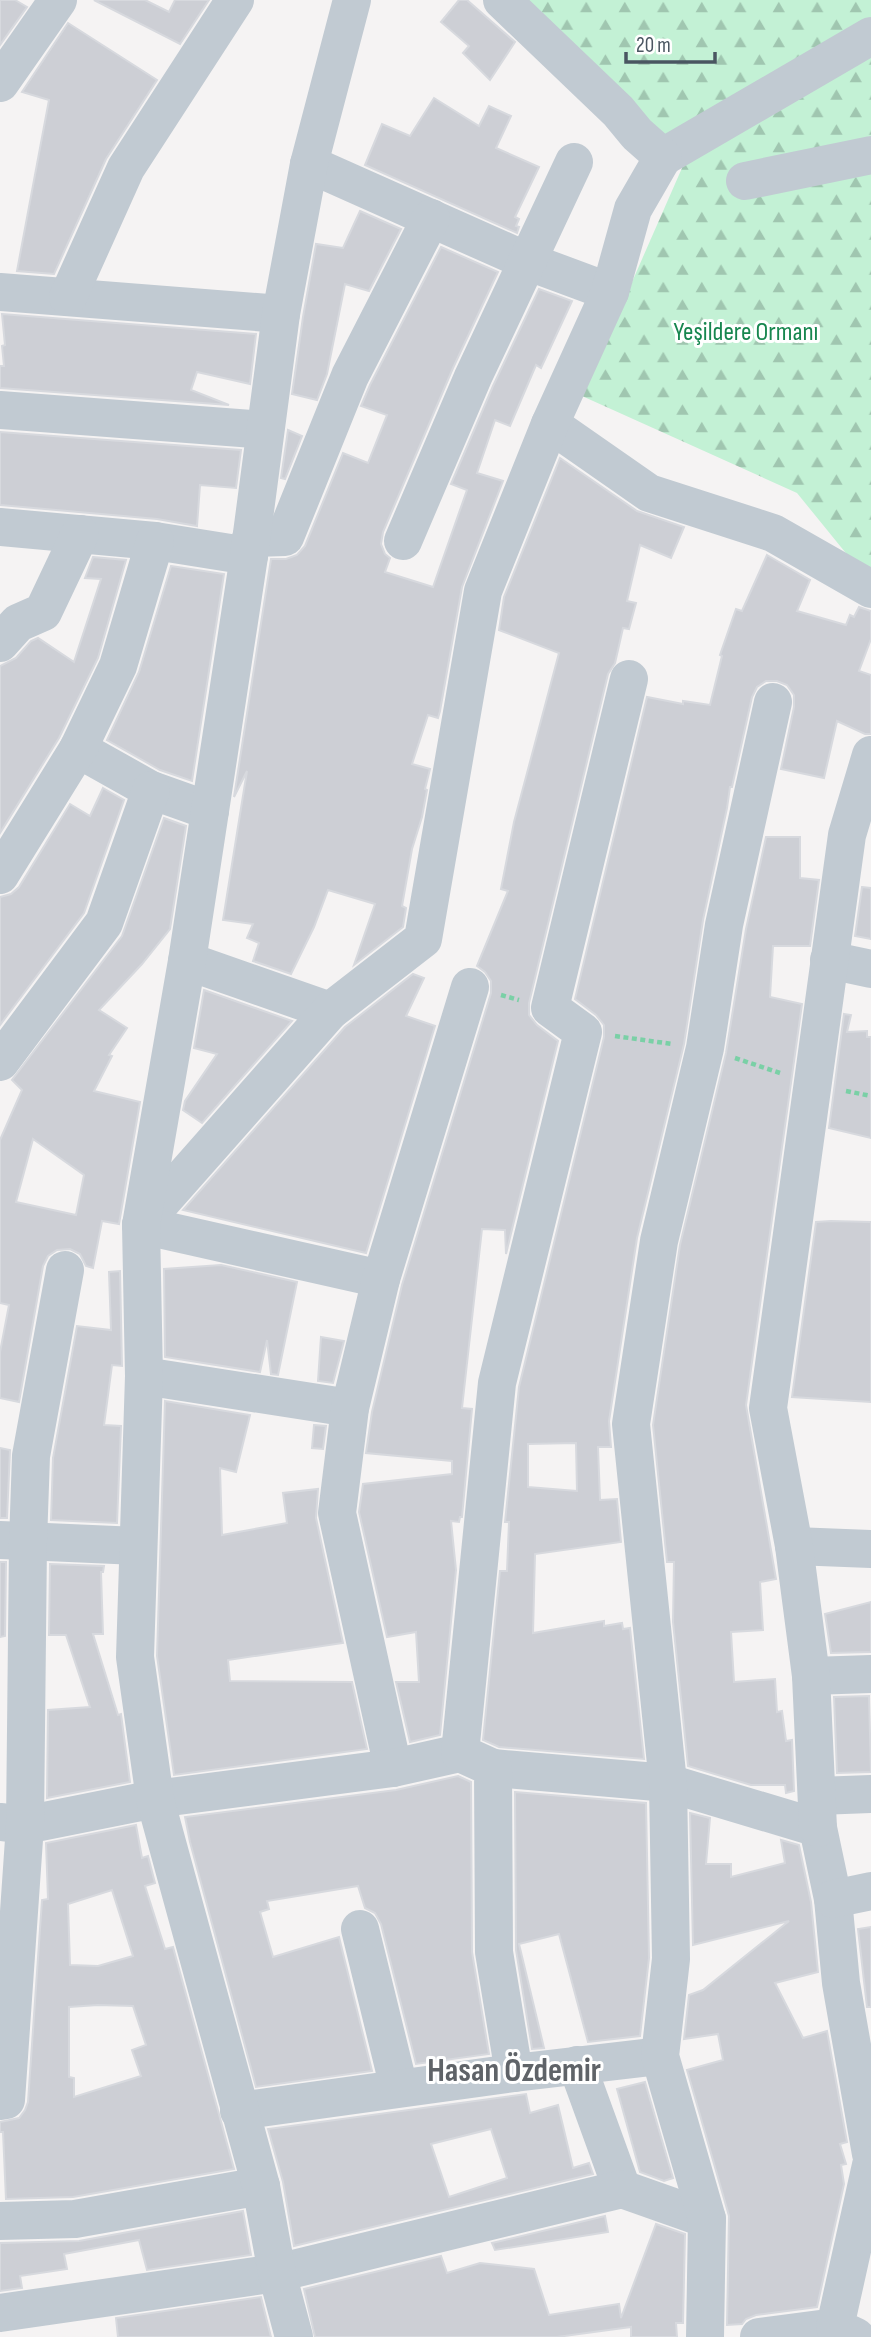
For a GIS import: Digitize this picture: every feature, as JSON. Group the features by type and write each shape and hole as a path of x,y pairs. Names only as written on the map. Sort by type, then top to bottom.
{"street":[{"path":"0,83 58,0"},
{"path":"68,298 126,168 235,0"},
{"path":"294,2337 277,2273 261,2186 155,1800 135,1657 144,1376 141,1225 187,961 250,547 281,314 309,164 352,0"},
{"path":"502,0 663,157"},
{"path":"141,1225 330,1011 424,939 484,591 550,424 610,292 633,209 663,157 871,36"},
{"path":"745,181 871,155"},
{"path":"402,541 473,377 574,162"},
{"path":"309,164 529,262 610,292"},
{"path":"0,527 250,547 285,537 350,376 430,218"},
{"path":"0,292 281,314"},
{"path":"0,410 265,430"},
{"path":"550,424 649,494 772,533 871,589"},
{"path":"0,643 18,623 43,612 80,534"},
{"path":"0,875 78,749 118,666 155,541"},
{"path":"514,2073 494,1952 477,1761 497,1383 583,1032 550,1008 629,679"},
{"path":"705,2337 707,2220 660,2056 671,1959 668,1783 631,1424 659,1241 705,1048 724,925 773,702"},
{"path":"78,749 152,790 210,811"},
{"path":"871,755 859,839 829,960 768,1408 794,1546 811,1676 818,1812 833,1899 856,1980 871,2154"},
{"path":"0,1062 104,923 152,790"},
{"path":"829,960 871,969"},
{"path":"187,961 330,1011"},
{"path":"393,1768 337,1513 350,1408 381,1279 470,987"},
{"path":"141,1225 381,1279"},
{"path":"0,2101 6,2100 14,1541 65,1270"},
{"path":"144,1376 350,1408"},
{"path":"14,1541 138,1546"},
{"path":"794,1546 871,1549"},
{"path":"811,1676 871,1674"},
{"path":"12,1823 155,1800 393,1768 477,1761 668,1783 818,1812 871,1794"},
{"path":"833,1899 871,1891"},
{"path":"360,1929 399,2088"},
{"path":"239,2111 660,2056"},
{"path":"577,2066 622,2189"},
{"path":"759,2337 845,2332 871,2165"},
{"path":"0,2221 75,2219 261,2186"},
{"path":"0,2312 277,2273 622,2189 707,2220"}],"green space":[{"name":"Yeşildere Ormanı","path":"519,0 871,0 871,584 797,493 582,396 682,168"}],"building":[{"path":"0,0 15,0 27,7 0,45"},
{"path":"94,0 145,0 169,12 175,0 209,0 180,44"},
{"path":"459,0 467,0 515,42 490,80 463,53 469,46 441,22"},
{"path":"68,23 157,80 106,159 54,274 17,271 49,100 22,92"},
{"path":"434,98 479,126 489,106 511,116 496,148 539,167 515,217 519,219 517,233 365,165 382,124 410,136"},
{"path":"360,211 401,229 369,291 345,284 327,374 317,400 292,394 316,244 343,248"},
{"path":"441,247 498,272 453,368 383,532 381,544 390,558 385,572 433,587 467,490 451,484 539,289 572,301 541,368 536,365 510,426 495,420 477,473 503,481 462,587 438,718 428,715 412,764 430,769 402,906 406,908 403,927 354,965 375,904 328,890 314,927 291,974 253,961 259,943 247,938 253,924 223,920 247,771 234,797 271,559 286,559 297,555 305,546 343,453 368,463 387,415 361,406"},
{"path":"2,314 256,334 250,384 197,372 191,390 229,405 0,388 0,366 4,366 2,346 5,345"},
{"path":"288,430 302,436 285,479 281,478"},
{"path":"0,432 241,450 236,488 200,485 197,526 157,519 0,505"},
{"path":"560,458 637,511 684,527 671,558 640,545 627,601 636,603 629,629 623,628 615,663 608,674 529,1003 529,1015 537,1025 558,1041 506,1254 505,1230 482,1229 462,1408 472,1409 462,1517 459,1522 451,1521 456,1570 440,1735 410,1742 396,1682 419,1682 416,1632 387,1637 359,1512 363,1484 452,1474 452,1461 366,1453 372,1412 402,1285 491,993 491,981 477,966 508,891 501,889 514,822 559,653 499,630 504,597"},
{"path":"767,555 810,580 797,611 846,625 850,615 854,617 859,607 871,611 871,639 859,671 871,675 871,734 865,734 837,721 824,778 781,769 794,695 787,685 766,681 757,687 752,697 730,787 703,920 684,1044 637,1238 609,1421 611,1447 598,1447 600,1500 617,1499 621,1542 535,1554 533,1633 604,1621 604,1626 622,1623 623,1629 630,1628 644,1759 499,1747 483,1740 500,1571 507,1571 509,1522 505,1522 519,1387 604,1037 604,1025 596,1015 575,999 647,697 683,704 683,701 710,705 722,656 720,655 736,609 742,611","holes":["576,1443 577,1491 528,1487 528,1444"]},
{"path":"93,557 126,560 98,658 59,738 0,833 0,666 16,658 31,641 38,638 74,662 101,579 85,578"},
{"path":"171,566 224,574 192,781 160,770 107,740 139,672"},
{"path":"103,788 124,800 84,913 0,1025 0,897 11,894 19,887 70,804 90,816"},
{"path":"164,818 186,826 170,929 99,1010 127,1028 109,1055 112,1056 94,1091 140,1102 119,1224 102,1221 93,1268 86,1266 80,1254 70,1249 57,1250 48,1256 43,1266 19,1402 0,1398 0,1352 9,1305 0,1303 0,1140 22,1090 12,1080 122,936","holes":["33,1139 84,1175 76,1215 16,1202"]},
{"path":"766,837 800,837 800,878 819,880 810,946 773,946 770,997 802,1004 746,1405 776,1579 760,1582 763,1630 731,1632 734,1682 775,1679 777,1712 782,1711 786,1741 792,1740 794,1791 786,1793 785,1785 751,1785 688,1766 673,1622 674,1562 667,1562 653,1425 680,1245 726,1053 746,929"},
{"path":"862,887 871,888 871,939 855,936"},
{"path":"413,974 424,978 406,1016 435,1026 366,1253 183,1210 345,1027"},
{"path":"204,990 292,1021 202,1123 183,1110 185,1101 217,1054 194,1048"},
{"path":"844,1014 851,1015 847,1032 867,1031 867,1037 871,1037 871,1138 829,1128"},
{"path":"816,1222 871,1222 871,1402 792,1397"},
{"path":"221,1265 297,1282 278,1375 271,1374 267,1340 260,1372 165,1357 164,1269"},
{"path":"120,1271 122,1366 112,1365 104,1425 121,1426 117,1523 51,1520 53,1458 77,1326 111,1330 109,1272"},
{"path":"321,1337 344,1341 333,1383 318,1381"},
{"path":"165,1401 250,1415 236,1472 220,1468 222,1535 287,1523 283,1493 318,1489 316,1518 343,1643 228,1660 230,1681 352,1682 367,1749 174,1775 157,1656"},
{"path":"314,1425 326,1426 323,1449 312,1448"},
{"path":"0,1448 10,1450 7,1518 0,1518"},
{"path":"0,1562 6,1562 5,1636 0,1637"},
{"path":"50,1564 104,1566 101,1572 103,1634 93,1634 118,1715 121,1714 130,1782 47,1798 48,1710 90,1707 66,1635 49,1635"},
{"path":"871,1602 871,1652 831,1653 825,1614"},
{"path":"869,1696 871,1772 837,1773 834,1697"},
{"path":"458,1776 471,1782 472,1952 489,2054 416,2064 381,1924 375,1913 365,1908 358,1886 267,1901 269,1909 260,1912 273,1957 339,1937 372,2071 256,2087 185,1817 396,1790"},
{"path":"515,1792 646,1803 649,1958 640,2036 588,2042 559,1934 519,1944 544,2048 532,2049 516,1950"},
{"path":"690,1813 710,1818 706,1864 731,1864 731,1877 785,1863 781,1840 799,1845 811,1902 818,1972 775,1983 803,2038 827,2031 847,2142 840,2144 846,2164 841,2165 844,2184 817,2307 756,2315 742,2324 727,2325 729,2216 687,2070 723,2060 718,2034 684,2039 689,1995 703,1990 789,1921 693,1945"},
{"path":"136,1825 142,1858 148,1856 155,1883 145,1886 165,1949 173,1947 234,2169 73,2197 6,2199 3,2132 0,2132 0,2122 19,2118 28,2102 42,1900 48,1899 46,1843","holes":["112,1890 133,1956 98,1966 70,1965 68,1904","133,2006 146,2045 132,2050 141,2076 74,2097 74,2078 69,2077 69,2007"]},
{"path":"871,1927 871,2007 867,2007 858,1929"},
{"path":"645,2082 673,2178 664,2181 640,2172 617,2089"},
{"path":"526,2094 530,2113 558,2105 573,2168 589,2163 593,2174 294,2246 283,2182 268,2129","holes":["491,2129 507,2178 449,2197 431,2144"]},
{"path":"243,2211 251,2255 147,2270 139,2240 64,2254 67,2269 20,2276 22,2288 0,2291 0,2243 79,2241"},
{"path":"605,2216 608,2232 495,2250 492,2243"},
{"path":"656,2224 685,2234 683,2323 676,2323 677,2337 631,2337 631,2327 557,2337 315,2337 304,2289 441,2256 447,2273 480,2263 534,2269 549,2315 619,2304 621,2318"},
{"path":"261,2297 271,2337 118,2337 116,2318"}],"district":[{"name":"Hasan Özdemir","path":"514,2071"}]}
